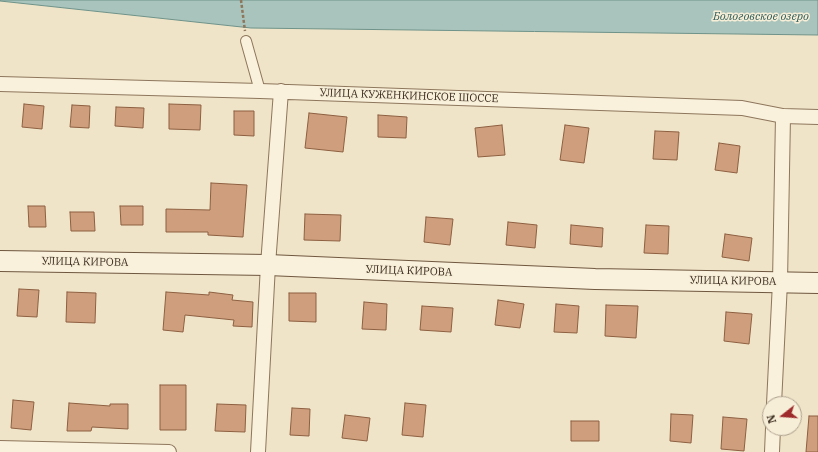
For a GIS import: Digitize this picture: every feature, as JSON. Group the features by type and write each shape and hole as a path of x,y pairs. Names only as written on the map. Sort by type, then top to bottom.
{"main road":[{"name":"УЛИЦА КИРОВА","path":"0,261 268,266 595,279 818,283"}],"street":[{"path":"246,41 260,91"},
{"name":"УЛИЦА КУЖЕНКИНСКОЕ ШОССЕ","path":"0,84 281,91 742,108 783,116 818,117"},
{"path":"258,452 268,266 281,91"},
{"path":"774,396 780,282 783,116"},
{"path":"772,452 773,436"},
{"path":"0,448 169,452"}],"path":[{"path":"241,0 246,41"}],"water":[{"name":"Бологовское озеро","path":"0,0 818,0 818,35 251,28"}],"building":[{"path":"24,104 44,106 42,129 22,127"},
{"path":"169,104 201,105 200,130 169,129"},
{"path":"72,105 90,106 89,128 70,127"},
{"path":"116,107 144,108 143,128 115,126"},
{"path":"234,111 254,111 254,136 234,135"},
{"path":"309,113 347,117 343,152 305,148"},
{"path":"378,115 407,117 406,138 378,137"},
{"path":"502,125 505,155 478,157 475,128"},
{"path":"565,125 589,128 584,163 560,160"},
{"path":"655,131 679,132 677,160 653,159"},
{"path":"719,143 740,146 737,173 715,170"},
{"path":"211,183 247,185 243,237 208,235 208,232 166,232 166,209 210,210"},
{"path":"28,206 45,206 46,227 29,227"},
{"path":"120,206 143,206 143,225 121,225"},
{"path":"70,212 94,212 95,231 71,231"},
{"path":"305,214 341,215 340,241 304,240"},
{"path":"426,217 453,219 450,245 424,242"},
{"path":"508,222 537,225 535,248 506,245"},
{"path":"571,225 603,228 602,247 570,244"},
{"path":"646,225 669,226 668,254 644,253"},
{"path":"725,234 752,238 749,261 722,257"},
{"path":"19,289 39,290 37,317 17,316"},
{"path":"67,292 96,293 95,323 66,322"},
{"path":"166,292 209,295 209,292 233,295 232,300 253,302 252,327 233,326 234,320 185,315 183,332 163,330"},
{"path":"289,293 316,293 316,322 289,321"},
{"path":"498,300 524,304 520,328 495,325"},
{"path":"364,302 387,304 386,330 362,329"},
{"path":"556,304 579,306 577,333 554,332"},
{"path":"606,305 638,306 636,338 605,336"},
{"path":"422,306 453,308 451,332 420,330"},
{"path":"726,312 752,314 749,344 724,341"},
{"path":"160,385 186,385 186,430 160,430"},
{"path":"13,400 34,402 31,430 11,428"},
{"path":"69,403 110,406 110,404 128,404 128,429 92,427 91,431 67,431"},
{"path":"405,403 426,405 423,437 402,435"},
{"path":"217,404 246,405 245,432 215,431"},
{"path":"292,408 310,409 309,436 290,435"},
{"path":"671,414 693,415 691,443 670,441"},
{"path":"345,415 370,418 367,441 342,438"},
{"path":"809,416 818,416 818,452 806,452"},
{"path":"723,417 747,419 744,451 721,449"},
{"path":"571,421 599,421 599,441 571,441"}]}
